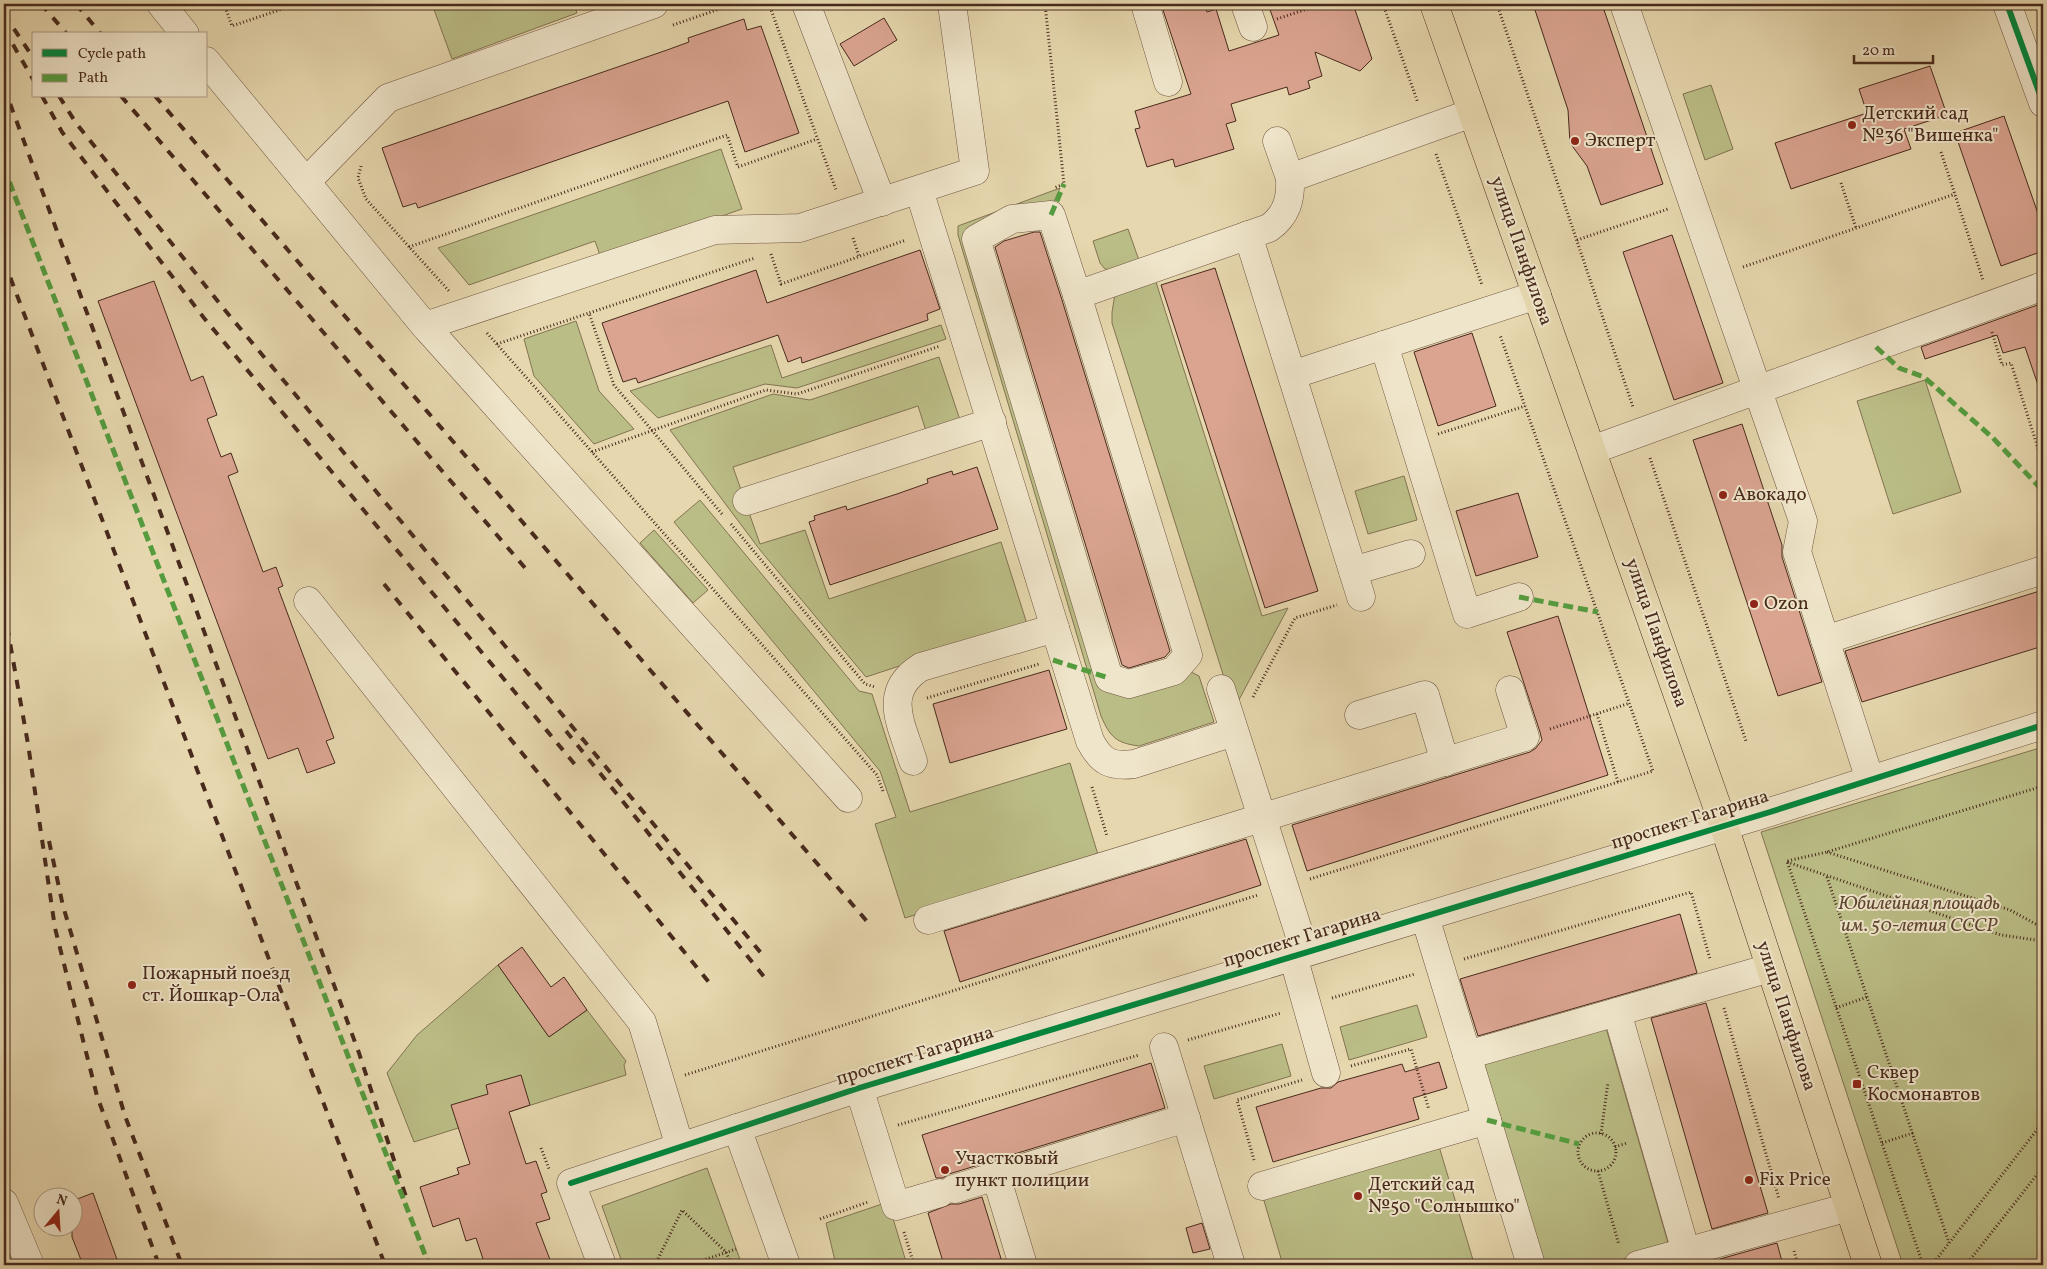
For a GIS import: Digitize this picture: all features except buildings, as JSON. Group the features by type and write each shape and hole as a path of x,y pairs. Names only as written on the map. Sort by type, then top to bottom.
{"main road":[{"name":"улица Панфилова","path":"1434,4 1724,826 1868,1265"}],"street":[{"path":"161,4 182,32"},
{"path":"806,4 882,202"},
{"path":"425,326 714,230 800,228 975,170 952,4"},
{"path":"1145,4 1168,82"},
{"path":"1624,4 1803,521 1796,552 1870,780"},
{"path":"2007,4 2043,103"},
{"path":"306,182 388,98 659,16"},
{"path":"208,63 425,326 848,798"},
{"path":"1290,178 1472,112"},
{"path":"1077,295 1269,228 1279,220 1286,208 1290,193 1290,178 1277,141"},
{"path":"919,190 1090,742 1097,754 1107,762 1121,766 1134,764 1234,732"},
{"path":"1051,215 1077,295 1188,655 1174,671 1129,684 1109,678 976,239 1012,219 1051,215"},
{"path":"1248,235 1353,571 1353,599"},
{"path":"1592,450 2043,286"},
{"path":"1292,376 1537,295"},
{"path":"1384,346 1467,614 1520,597"},
{"path":"747,501 992,422"},
{"path":"1353,571 1411,554"},
{"path":"1825,640 2043,570"},
{"path":"308,601 642,1022 680,1147"},
{"path":"913,761 897,708 902,683 911,674 921,667 1055,628"},
{"path":"1221,688 1284,887 1326,1073"},
{"path":"928,920 1525,737 1510,690"},
{"path":"1359,715 1425,695 1445,762"},
{"name":"проспект Гагарина","path":"602,1265 571,1183 859,1088 1724,826 2043,725"},
{"path":"1425,917 1531,1265"},
{"path":"1467,1055 1770,968"},
{"path":"1617,1012 1686,1252"},
{"path":"1164,1047 1231,1265"},
{"path":"859,1088 894,1200 947,1191 1186,1118"},
{"path":"1262,1186 1487,1120"},
{"path":"737,1128 786,1265"},
{"path":"996,1176 1024,1265"},
{"path":"4,1203 30,1265"},
{"path":"1629,1256 1686,1252 1849,1207"}],"path":[{"path":"224,4 232,26 297,4"},
{"path":"659,16 734,4"},
{"path":"768,4 860,256"},
{"path":"1045,4 1064,184 1046,190"},
{"path":"1249,15 1322,4"},
{"path":"660,1083 1653,771 1383,4"},
{"path":"1497,4 1746,741"},
{"path":"409,247 727,135 738,167 817,139"},
{"path":"1941,152 1988,306 2002,365 2010,363 2043,464"},
{"path":"362,162 358,178 366,199 468,311 877,775 883,791"},
{"path":"1841,182 1856,228"},
{"path":"1718,275 1955,194"},
{"path":"1576,240 1692,200"},
{"path":"497,344 771,253 781,284 932,231"},
{"path":"589,313 614,384 864,684"},
{"path":"592,452 766,390 797,394 946,344"},
{"path":"1414,442 1525,406"},
{"path":"1234,732 1295,618 1353,599"},
{"path":"1525,737 1630,703"},
{"path":"1597,714 1618,782"},
{"path":"1787,861 1827,852 2043,786"},
{"path":"1092,787 1116,863"},
{"path":"1827,852 2010,910 2043,928"},
{"path":"1787,861 1827,877 2001,935 2043,941"},
{"path":"1787,861 1923,1265"},
{"path":"1827,877 1949,1243"},
{"path":"1691,892 1798,1265"},
{"path":"1836,1008 1867,997"},
{"path":"1932,1265 2043,1122"},
{"path":"1595,1133 1608,1136 1612,1140 1616,1154 1610,1166 1598,1171 1593,1171 1582,1164 1578,1150 1583,1139 1595,1133"},
{"path":"1882,1143 1913,1133"},
{"path":"1966,1265 2043,1167"},
{"path":"1598,1171 1629,1256"},
{"path":"820,1219 894,1200 914,1265"},
{"path":"655,1265 682,1210 726,1252 731,1265"},
{"path":"689,1265 736,1249"}],"green space":[{"path":"432,4 574,4 577,13 452,59"},
{"path":"1711,85 1733,149 1705,160 1683,94"},
{"path":"721,149 742,209 601,258 595,241 469,285 438,248"},
{"path":"1060,188 1050,211 986,229 1108,686 1185,669 1199,676 1214,722 1139,746 1119,741 1115,738 1101,716 958,235 958,226"},
{"path":"1128,229 1141,266 1116,271 1105,269 1100,263 1093,241"},
{"path":"1156,282 1262,616 1288,608 1234,709 1112,323 1115,294"},
{"path":"576,321 599,391 634,429 594,444 534,376 524,339"},
{"path":"941,325 946,339 797,388 765,384 658,418 630,391 771,345 782,378"},
{"path":"939,357 960,420 926,431 918,406 733,467 760,544 805,530 829,599 1001,542 1027,624 866,677 760,550 670,430 773,394 810,400"},
{"path":"1925,380 1961,492 1893,514 1857,401"},
{"path":"1404,476 1417,520 1368,534 1355,491"},
{"path":"700,500 859,691 872,694 910,812 1070,763 1099,858 905,918 875,824 896,817 880,771 674,522"},
{"path":"654,530 708,590 693,603 640,543"},
{"name":"Юбилейная площадь им. 50-летия СССР","path":"2043,747 2043,1265 1903,1265 1761,832"},
{"path":"498,965 549,1037 587,1010 626,1061 624,1065 626,1075 414,1142 387,1073 417,1035"},
{"path":"1417,1005 1427,1037 1349,1060 1340,1027"},
{"path":"1606,1028 1669,1246 1603,1265 1542,1265 1483,1063"},
{"path":"1282,1044 1291,1076 1214,1099 1204,1066"},
{"path":"1438,1143 1473,1260 1455,1265 1283,1265 1262,1194"},
{"path":"707,1168 742,1265 623,1265 602,1206"},
{"path":"888,1202 907,1265 836,1265 826,1223"}],"railway":[{"path":"41,4 65,32"},
{"path":"76,4 99,32"},
{"path":"4,14 32,56"},
{"path":"4,29 32,78"},
{"path":"4,87 359,1053 407,1200"},
{"path":"43,98 62,132 204,318 577,767"},
{"path":"60,98 76,123 224,309 761,953"},
{"path":"123,98 526,569"},
{"path":"157,98 871,926"},
{"path":"4,261 385,1265"},
{"path":"384,584 712,986"},
{"path":"4,609 28,744 55,928 97,1096 159,1265"},
{"path":"566,731 765,978"},
{"path":"49,841 63,906 125,1116 182,1265"}],"marked path":[{"path":"4,168 429,1265"},
{"path":"1051,215 1064,184"},
{"path":"1876,347 1899,368 1924,377 1993,438 2043,491"},
{"path":"1519,597 1598,612"},
{"path":"1053,660 1109,678"},
{"path":"1487,1120 1579,1144"}],"cycle path":[{"path":"2007,4 2043,103"},
{"path":"571,1183 859,1088 1770,812 2043,725"}],"place":[{"name":"Детский сад №36 \"Вишенка\"","path":"1852,125"},
{"name":"Эксперт","path":"1575,141"},
{"name":"Авокадо","path":"1723,495"},
{"name":"Ozon","path":"1754,604"},
{"name":"Пожарный поезд ст. Йошкар-Ола","path":"132,985"},
{"name":"Сквер Космонавтов","path":"1857,1084"},
{"name":"Участковый пункт полиции","path":"945,1170"},
{"name":"Fix Price","path":"1749,1180"},
{"name":"Детский сад №50 \"Солнышко\"","path":"1358,1196"}]}
